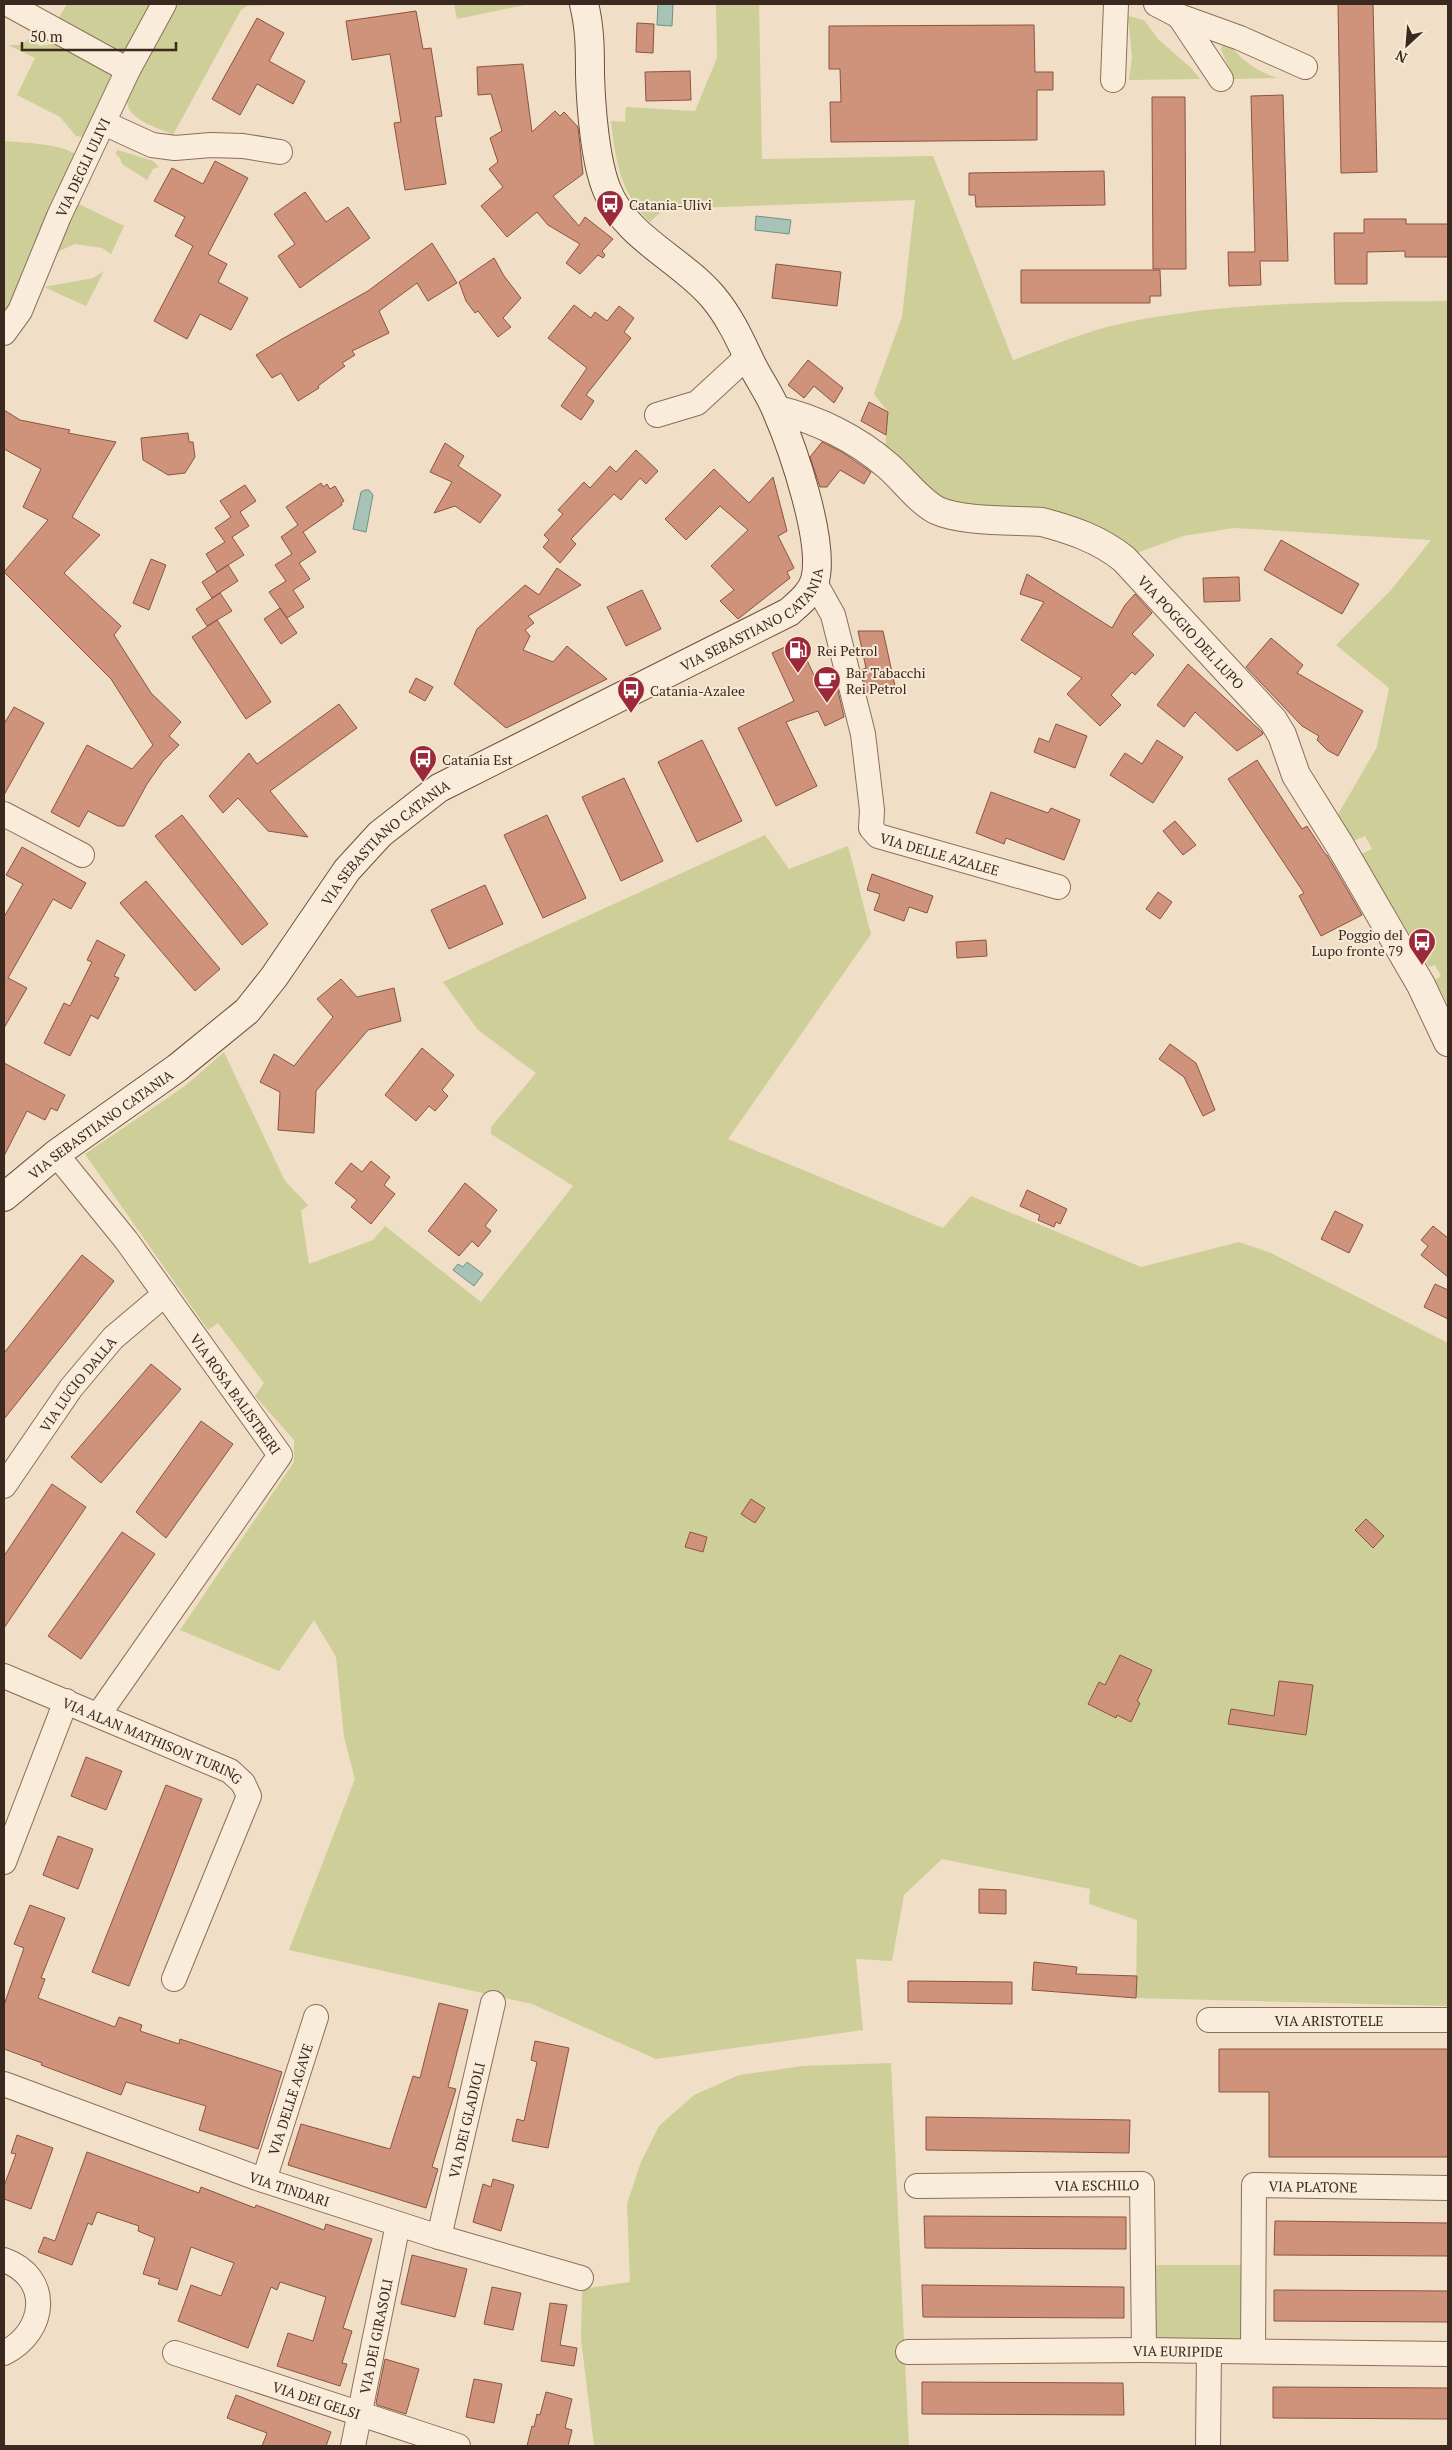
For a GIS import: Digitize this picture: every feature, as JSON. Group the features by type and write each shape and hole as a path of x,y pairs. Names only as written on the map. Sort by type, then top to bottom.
{"main road":[{"name":"VIA SEBASTIANO CATANIA","path":"4,1197 56,1154 177,1068 248,1011 274,977 347,870 380,834 439,788 789,612 805,598 814,580 816,562 812,529 794,458 777,410 726,314 713,296 694,277 633,228 619,211 608,192 598,153 590,78 590,26 584,4"},
{"name":"VIA POGGIO DEL LUPO","path":"777,410 806,417 842,435 888,466 935,509 962,517 1042,522 1084,534 1113,550 1124,559 1273,720 1282,735 1296,775 1341,847 1421,986 1448,1042"}],"street":[{"path":"8,4 128,70"},
{"name":"VIA DEGLI ULIVI","path":"4,333 20,311 60,216 128,70 164,4"},
{"path":"1113,80 1116,4"},
{"path":"1156,4 1178,16 1240,38 1305,67"},
{"path":"1178,16 1221,79"},
{"path":"104,123 152,145 175,148 211,145 243,146 280,152"},
{"path":"657,415 697,403 748,356"},
{"name":"VIA DELLE AZALEE","path":"814,580 833,615 863,734 872,810 871,828 878,836 1058,888"},
{"path":"4,814 82,855"},
{"name":"VIA ROSA BALISTRERI","path":"56,1154 126,1240 280,1455 99,1714"},
{"name":"VIA LUCIO DALLA","path":"4,1486 83,1374 113,1338 165,1294"},
{"name":"VIA ALAN MATHISON TURING","path":"4,1676 230,1770 243,1783 249,1796 174,1979"},
{"path":"4,1862 66,1701"},
{"name":"VIA DEI GLADIOLI","path":"440,2237 493,2003"},
{"name":"VIA DELLE AGAVE","path":"264,2180 316,2017"},
{"name":"VIA ARISTOTELE","path":"1209,2020 1448,2020"},
{"name":"VIA TINDARI","path":"4,2084 264,2180 440,2237 581,2278"},
{"name":"VIA ESCHILO","path":"917,2186 1142,2184 1144,2350"},
{"name":"VIA PLATONE","path":"1253,2351 1254,2185 1448,2188"},
{"name":"VIA DEI GIRASOLI","path":"353,2446 398,2224"},
{"path":"4,2260 16,2264 28,2274 34,2286 38,2307 35,2322 28,2336 4,2353"},
{"name":"VIA EURIPIDE","path":"908,2352 1144,2350 1448,2354"},
{"path":"1208,2351 1208,2446"},
{"name":"VIA DEI GELSI","path":"175,2353 458,2446"}],"green space":[{"path":"67,4 150,4 125,55 58,19"},
{"path":"179,4 288,4 247,6 241,10 173,135 137,118 128,106 127,99 168,15"},
{"path":"454,4 530,4 457,19"},
{"path":"716,4 759,4 762,159 933,156 1013,360 1096,330 1124,323 1204,310 1286,304 1448,301 1448,1005 1435,980 1441,976 1435,965 1429,967 1361,854 1372,849 1365,836 1351,842 1337,816 1377,747 1389,688 1336,645 1391,590 1431,540 1234,528 1183,536 1134,554 1082,519 1028,508 964,506 938,498 885,449 888,412 874,394 902,317 915,200 664,209 650,222 632,200 626,188 617,163 611,121 625,122 626,107 695,111 717,58"},
{"path":"1128,16 1144,20 1158,39 1191,68 1200,79 1129,80 1132,57"},
{"path":"28,39 40,46 52,44 62,46 112,73 95,112 88,138 76,136 60,117 17,95 35,58 8,45 22,45"},
{"path":"1223,44 1228,44 1255,68 1277,78 1234,79 1221,50"},
{"path":"4,141 33,143 65,149 81,158 4,322"},
{"path":"118,150 153,161 159,167 153,169 147,180 122,164 120,158 115,153"},
{"path":"79,204 124,226 111,254 102,248 75,244 57,252 56,247 73,210"},
{"path":"104,271 86,306 44,287 93,278"},
{"path":"765,835 789,869 848,846 871,934 728,1139 943,1228 971,1196 1141,1267 1239,1242 1271,1253 1448,1343 1448,2006 1136,1998 1137,1920 1089,1904 1090,1889 942,1859 904,1895 892,1961 856,1959 863,2030 656,2059 532,2004 289,1950 355,1779 344,1737 336,1657 314,1620 279,1671 180,1630 294,1462 294,1440 255,1396 264,1383 218,1323 208,1330 85,1154 185,1086 224,1052 285,1181 308,1205 301,1211 309,1264 373,1240 385,1226 481,1302 573,1186 491,1134 491,1127 536,1073 478,1030 443,982"},
{"path":"891,2063 909,2446 594,2446 581,2339 582,2289 630,2282 627,2204 641,2162 659,2126 694,2095 739,2075 803,2066"},
{"path":"1155,2265 1242,2265 1242,2338 1155,2338"}],"shaded area":[{"path":"658,4 673,4 672,26 657,25"},
{"path":"756,216 791,220 789,234 755,230"},
{"path":"369,490 373,495 366,532 353,529 361,492"},
{"path":"467,1262 483,1274 474,1286 453,1270 458,1264 463,1267"}],"building":[{"path":"1338,4 1373,4 1377,172 1341,173"},
{"path":"416,11 423,49 431,48 442,116 435,117 446,184 405,190 394,123 401,122 390,54 352,60 346,21"},
{"path":"257,18 284,33 269,61 305,81 293,104 257,84 240,115 212,99"},
{"path":"637,23 654,24 653,53 636,52"},
{"path":"1034,25 1035,72 1053,72 1053,90 1037,90 1037,140 831,142 830,102 841,102 840,69 829,69 829,26"},
{"path":"523,64 532,132 555,111 560,116 564,112 578,127 583,174 553,196 579,226 585,217 613,239 602,251 605,255 603,258 598,255 580,274 566,263 580,244 548,225 537,212 507,237 481,206 503,187 489,169 498,162 490,138 502,131 491,94 478,95 477,67"},
{"path":"690,71 691,100 646,101 645,72"},
{"path":"1283,95 1288,261 1260,261 1261,285 1229,286 1228,252 1255,252 1251,96"},
{"path":"1152,97 1185,97 1186,269 1153,269"},
{"path":"215,161 248,178 208,254 227,264 218,282 248,298 231,330 200,314 187,339 154,321 193,246 175,236 185,217 154,201 172,168 203,184"},
{"path":"1104,171 1105,205 976,207 975,195 969,195 969,173"},
{"path":"305,192 326,222 348,207 370,238 300,288 278,256 295,244 274,214"},
{"path":"1364,219 1406,219 1406,224 1448,224 1448,257 1405,257 1405,251 1367,252 1367,284 1335,284 1334,233 1364,233"},
{"path":"432,243 457,283 428,301 417,283 379,311 389,333 352,351 355,355 342,363 345,366 318,386 319,388 298,401 281,373 272,378 256,355 368,291"},
{"path":"494,258 504,276 521,298 503,318 511,327 498,337 478,311 475,313 466,301 459,282"},
{"path":"776,264 841,272 837,306 772,298"},
{"path":"1021,270 1160,270 1161,296 1150,296 1150,303 1021,303"},
{"path":"574,305 591,318 595,312 607,321 619,306 634,318 624,332 631,338 586,395 594,401 581,420 561,406 587,368 548,338"},
{"path":"808,360 843,388 834,403 814,386 804,398 788,385"},
{"path":"869,402 888,412 886,435 861,421"},
{"path":"4,410 20,420 70,430 68,433 116,442 72,517 100,535 64,573 121,626 114,635 151,693 181,722 169,736 179,745 163,761 147,784 124,826 118,826 88,811 79,827 51,812 87,745 132,769 153,745 111,679 4,572 48,520 23,507 41,469 4,449"},
{"path":"188,433 189,442 193,442 195,457 185,473 168,475 143,460 141,438"},
{"path":"822,442 842,452 871,472 864,484 840,470 827,487 820,487 810,457"},
{"path":"445,443 464,456 458,466 501,495 480,523 455,506 434,513 452,482 430,472"},
{"path":"636,450 658,471 646,484 640,478 621,500 614,494 571,539 576,544 560,563 543,547 549,540 544,535 563,514 558,510 584,482 590,488 610,466 616,472"},
{"path":"714,469 749,503 773,477 787,531 778,536 794,568 787,572 790,578 738,619 720,601 734,590 711,566 748,530 720,506 686,540 665,519"},
{"path":"321,483 323,487 327,484 330,489 335,486 344,501 341,503 342,505 303,532 316,552 299,563 310,579 293,590 304,607 287,618 269,592 286,581 275,565 292,554 281,537 298,525 286,507"},
{"path":"245,485 256,501 240,512 249,526 232,537 244,555 217,572 206,554 225,542 215,528 231,517 220,501"},
{"path":"1281,540 1359,584 1342,614 1264,570"},
{"path":"151,559 166,565 149,610 133,603"},
{"path":"228,565 238,581 212,598 202,582"},
{"path":"557,568 581,585 528,616 534,623 525,630 530,636 523,650 553,662 567,646 607,679 506,728 454,684 477,629 525,585 539,595"},
{"path":"1027,574 1112,628 1125,605 1135,594 1152,613 1132,634 1154,655 1135,675 1132,672 1111,695 1121,705 1100,726 1067,694 1082,678 1021,640 1044,602 1020,594"},
{"path":"1239,577 1240,601 1204,602 1203,578"},
{"path":"642,590 661,629 626,646 607,607"},
{"path":"220,593 232,611 207,626 196,609"},
{"path":"280,608 297,633 281,644 264,619"},
{"path":"217,620 271,702 246,719 192,637"},
{"path":"858,631 883,631 895,686 867,693 861,670 866,668"},
{"path":"1271,638 1303,665 1297,673 1363,711 1338,756 1327,750 1317,740 1319,736 1302,726 1246,667"},
{"path":"798,641 820,688 836,682 844,717 825,726 818,711 786,722 817,786 776,806 738,728 794,701 772,653"},
{"path":"1188,664 1263,734 1237,751 1195,712 1184,727 1157,705"},
{"path":"416,678 433,687 425,701 409,692"},
{"path":"339,704 357,728 270,791 308,837 268,831 238,798 223,813 209,796 249,753 257,764"},
{"path":"14,707 44,723 4,795 4,724"},
{"path":"1056,724 1087,736 1075,768 1034,752 1039,738 1049,742"},
{"path":"702,740 742,821 697,842 658,762"},
{"path":"1157,740 1183,757 1153,803 1110,775 1125,753 1142,764"},
{"path":"1257,760 1302,829 1307,826 1327,855 1362,915 1321,936 1299,896 1304,893 1228,779"},
{"path":"624,778 663,861 621,881 582,797"},
{"path":"991,792 1048,813 1051,808 1080,820 1064,860 1006,838 1004,844 976,833"},
{"path":"182,815 268,924 242,945 155,836"},
{"path":"547,815 586,898 543,918 504,835"},
{"path":"1175,821 1196,845 1183,855 1163,831"},
{"path":"22,847 86,883 71,909 53,899 8,978 27,988 4,1028 4,917 23,884 6,875"},
{"path":"872,874 933,896 927,913 909,907 904,921 874,910 880,894 867,890"},
{"path":"146,881 220,969 195,991 120,903"},
{"path":"485,885 503,924 449,949 431,910"},
{"path":"1158,892 1172,902 1160,919 1146,909"},
{"path":"97,940 125,955 114,976 119,978 98,1019 91,1015 70,1056 44,1043 64,1003 70,1006 92,962 87,960"},
{"path":"986,940 987,956 957,958 956,942"},
{"path":"341,979 357,997 394,988 401,1021 368,1030 316,1091 314,1133 278,1130 280,1092 260,1082 274,1054 294,1066 333,1017 317,999"},
{"path":"1170,1044 1196,1063 1215,1110 1203,1116 1184,1077 1159,1059"},
{"path":"422,1048 454,1075 442,1090 448,1096 435,1111 429,1106 416,1121 385,1095"},
{"path":"4,1063 65,1095 57,1111 51,1108 45,1120 27,1111 4,1156"},
{"path":"371,1161 390,1177 384,1185 395,1194 371,1224 351,1207 357,1200 335,1183 351,1163 362,1172"},
{"path":"465,1183 497,1210 485,1226 491,1231 478,1247 472,1241 459,1256 428,1231"},
{"path":"1027,1190 1067,1209 1060,1224 1056,1222 1054,1227 1038,1220 1040,1215 1020,1206"},
{"path":"1335,1211 1363,1225 1349,1253 1321,1239"},
{"path":"1433,1226 1448,1238 1448,1277 1421,1255 1428,1246 1421,1240"},
{"path":"82,1255 114,1281 4,1419 4,1353"},
{"path":"1435,1284 1448,1290 1448,1319 1424,1307"},
{"path":"151,1364 181,1389 101,1483 71,1457"},
{"path":"201,1421 233,1444 166,1538 136,1512"},
{"path":"52,1484 86,1507 4,1628 4,1556"},
{"path":"751,1499 765,1508 755,1523 741,1514"},
{"path":"1366,1519 1384,1536 1373,1548 1355,1530"},
{"path":"122,1532 155,1554 81,1659 48,1636"},
{"path":"690,1532 707,1537 703,1552 685,1547"},
{"path":"1120,1655 1152,1670 1137,1701 1140,1703 1131,1722 1117,1715 1116,1718 1088,1704 1099,1682 1105,1685"},
{"path":"1279,1681 1313,1685 1306,1735 1228,1724 1231,1709 1274,1716"},
{"path":"86,1757 122,1771 106,1810 71,1796"},
{"path":"166,1785 202,1799 129,1986 92,1972"},
{"path":"58,1836 93,1849 78,1889 43,1875"},
{"path":"979,1889 1006,1890 1006,1914 979,1913"},
{"path":"30,1905 65,1918 41,1978 45,1979 38,1998 115,2027 119,2017 142,2025 140,2031 179,2044 180,2039 282,2072 258,2149 199,2130 206,2106 126,2082 121,2095 4,2049 4,2005 24,1948 14,1944"},
{"path":"1034,1962 1077,1967 1076,1974 1137,1976 1136,1998 1032,1990"},
{"path":"908,1981 1012,1982 1012,2004 908,2002"},
{"path":"439,2003 468,2010 448,2087 456,2089 432,2167 438,2169 426,2208 288,2165 301,2124 390,2149 413,2076 420,2078"},
{"path":"535,2041 569,2048 548,2148 512,2141 517,2119 524,2121 537,2062 531,2060"},
{"path":"1219,2049 1448,2049 1448,2157 1269,2157 1269,2092 1219,2092"},
{"path":"926,2117 1130,2120 1129,2153 926,2150"},
{"path":"17,2135 53,2148 31,2209 4,2199 4,2186 16,2154 11,2153"},
{"path":"87,2152 199,2193 201,2187 255,2208 256,2205 324,2230 326,2224 372,2239 343,2328 352,2331 342,2363 347,2364 340,2386 277,2366 288,2333 313,2341 326,2297 280,2282 277,2290 271,2287 248,2348 178,2321 191,2285 221,2296 234,2263 191,2247 177,2290 158,2284 160,2279 143,2274 155,2238 138,2231 139,2226 97,2212 92,2225 88,2223 72,2265 38,2252 44,2237 55,2241"},
{"path":"493,2179 514,2185 501,2231 473,2222 483,2184 491,2187"},
{"path":"924,2216 1126,2217 1126,2249 925,2248"},
{"path":"1275,2221 1448,2223 1448,2256 1274,2255"},
{"path":"412,2255 467,2269 455,2317 401,2304"},
{"path":"922,2285 1124,2287 1124,2318 923,2317"},
{"path":"492,2287 521,2293 513,2330 484,2324"},
{"path":"1274,2290 1448,2291 1448,2322 1274,2321"},
{"path":"550,2303 567,2305 560,2345 577,2348 574,2366 541,2361"},
{"path":"385,2359 419,2369 406,2414 377,2405 376,2403"},
{"path":"474,2379 502,2384 494,2423 466,2417"},
{"path":"922,2382 1123,2383 1124,2415 922,2414"},
{"path":"1273,2387 1448,2388 1448,2419 1273,2418"},
{"path":"546,2392 572,2399 565,2428 572,2430 568,2446 527,2446 537,2414 540,2415"},
{"path":"236,2395 331,2432 326,2446 262,2446 267,2433 227,2418"}],"place":[{"name":"Catania-Ulivi","path":"610,228"},
{"name":"Rei Petrol","path":"798,674"},
{"name":"Bar Tabacchi Rei Petrol","path":"827,704"},
{"name":"Catania-Azalee","path":"631,714"},
{"name":"Catania Est","path":"423,783"},
{"name":"Poggio del Lupo fronte 79","path":"1422,966"}]}
